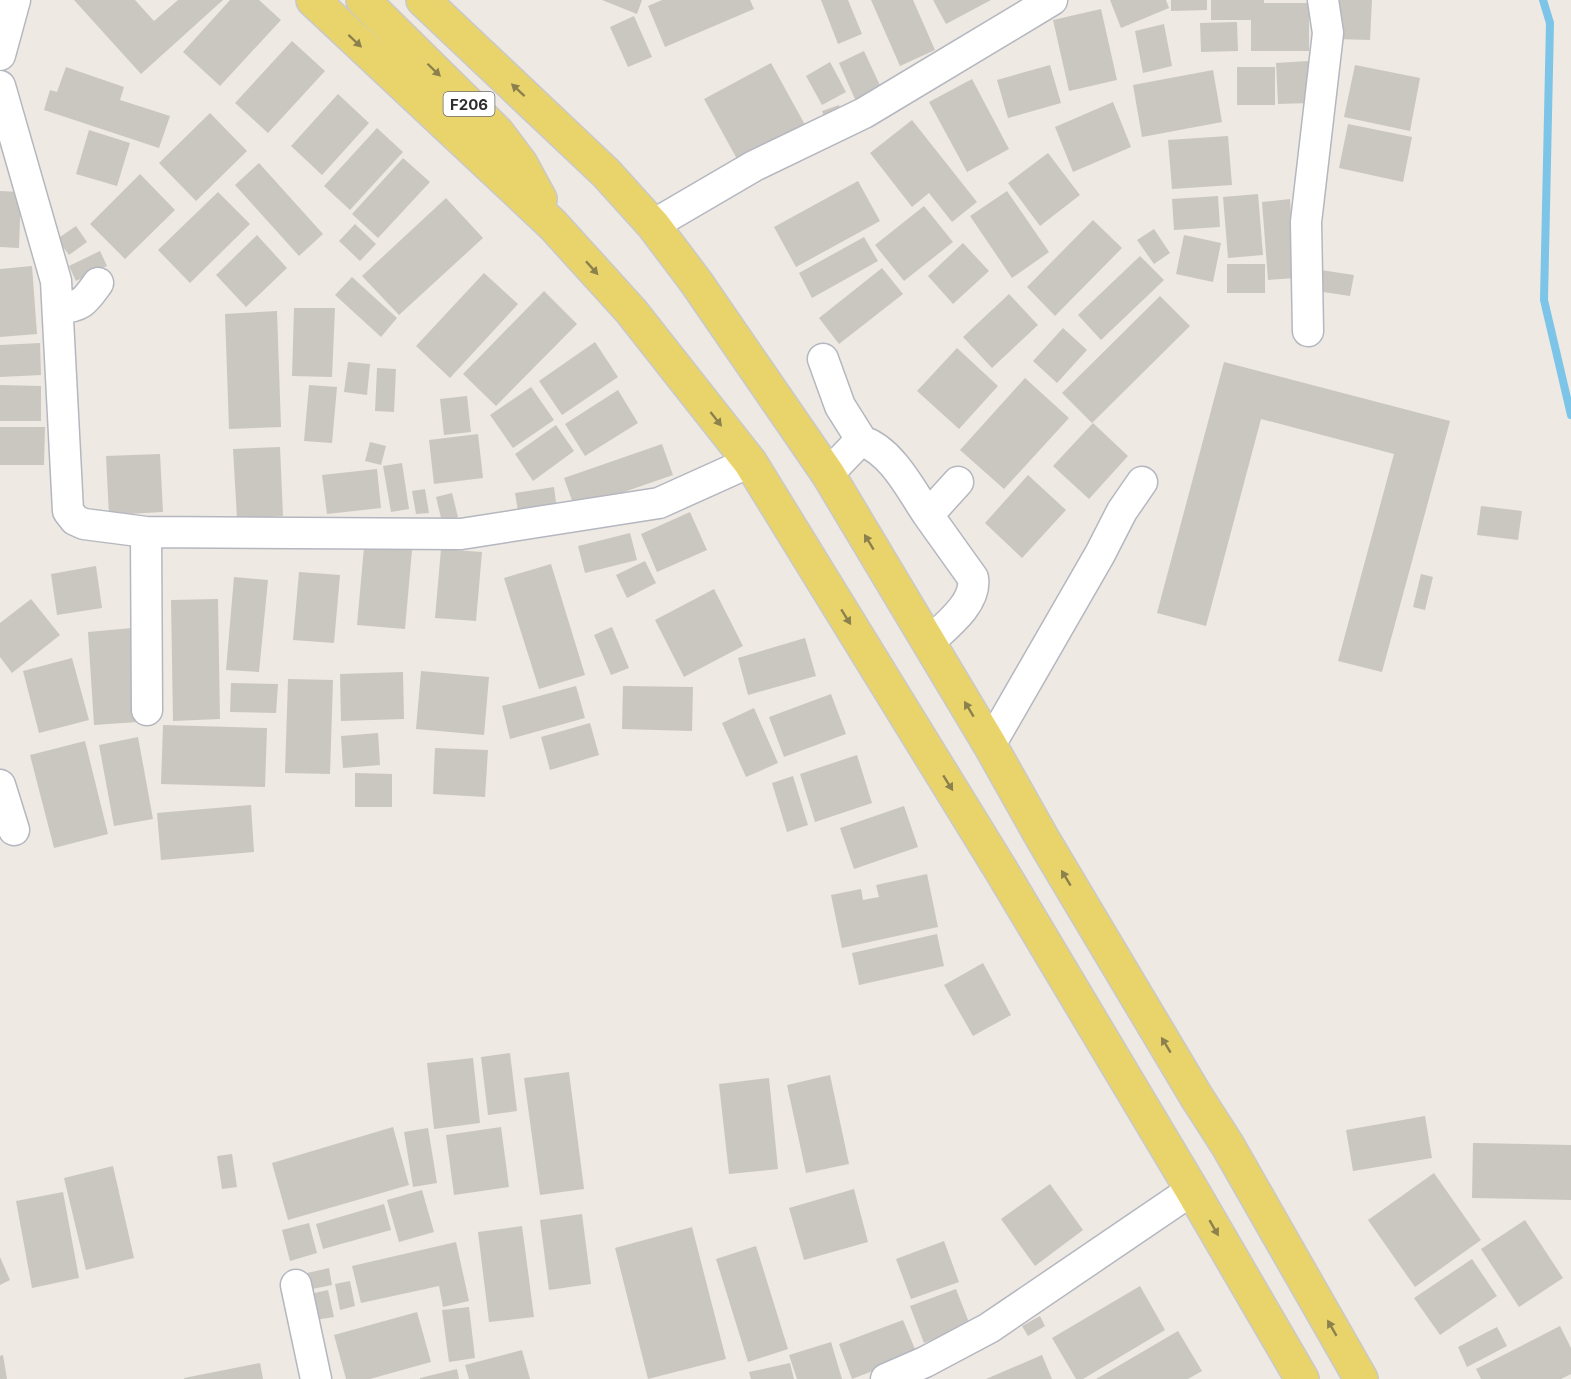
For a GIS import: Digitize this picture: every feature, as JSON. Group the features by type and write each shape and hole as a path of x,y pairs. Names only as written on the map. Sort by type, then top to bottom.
{"main road":[{"path":"313,0 554,225 631,311 750,462 1001,870 1302,1379"},
{"name":"F206","path":"363,0 497,132 521,164 554,225"},
{"name":"F206","path":"423,0 606,174"},
{"path":"455,0 581,123 606,174 653,225 696,282 828,474 990,745 1044,841 1228,1146 1361,1379"},
{"path":"1001,870 1044,841"}],"street":[{"path":"0,55 15,0"},
{"path":"653,225 754,166 864,113 1053,0"},
{"path":"1308,332 1306,222 1328,33 1323,0"},
{"path":"0,86 57,295 68,511 75,520 84,524 146,532 461,534 659,503 750,462"},
{"path":"823,359 840,406 862,441 873,445 886,455 973,578 974,587 970,597 955,617 929,642"},
{"path":"828,474 862,441"},
{"path":"928,515 958,482"},
{"path":"990,745 1095,563 1122,511 1142,482"},
{"path":"146,532 147,710"},
{"path":"0,785 15,830"},
{"path":"886,1379 927,1371 1192,1190"},
{"path":"296,1285 316,1379"}],"building":[{"path":"74,0 135,0 154,21 178,0 223,0 141,74"},
{"path":"230,0 259,0 281,20 220,86 183,52"},
{"path":"602,0 642,0 637,14"},
{"path":"662,0 750,0 754,9 665,47 648,6"},
{"path":"821,0 848,0 862,34 838,44"},
{"path":"871,0 913,0 935,50 900,66"},
{"path":"933,0 991,0 946,24"},
{"path":"1110,0 1166,0 1169,8 1121,28"},
{"path":"1171,0 1207,0 1207,10 1171,11"},
{"path":"1211,0 1309,3 1309,51 1251,51 1251,20 1211,20"},
{"path":"1337,0 1372,0 1370,40 1335,39"},
{"path":"1101,9 1117,80 1069,91 1053,20"},
{"path":"634,16 652,57 628,67 610,27"},
{"path":"1237,22 1238,51 1201,52 1200,23"},
{"path":"1164,24 1172,66 1143,73 1135,31"},
{"path":"292,41 325,71 268,133 235,103"},
{"path":"864,51 884,94 858,106 839,63"},
{"path":"1308,61 1310,103 1278,104 1276,63"},
{"path":"830,62 846,92 822,105 806,76"},
{"path":"771,63 809,132 742,168 704,99"},
{"path":"1050,65 1061,103 1008,118 997,80"},
{"path":"1355,65 1420,78 1410,131 1344,117"},
{"path":"66,67 124,87 120,100 170,116 159,148 44,110 50,90 57,92"},
{"path":"1237,67 1275,67 1275,105 1237,105"},
{"path":"1213,70 1222,122 1142,137 1133,85"},
{"path":"972,79 1009,149 967,172 929,102"},
{"path":"338,94 369,123 322,175 291,146"},
{"path":"1113,102 1131,147 1073,172 1055,127"},
{"path":"839,105 844,121 827,126 822,111"},
{"path":"210,113 247,151 196,201 159,163"},
{"path":"912,120 977,202 952,222 929,193 912,207 870,153"},
{"path":"1348,124 1412,137 1403,182 1339,168"},
{"path":"377,128 403,152 350,210 324,186"},
{"path":"89,130 130,143 117,186 76,174"},
{"path":"1228,136 1232,185 1172,189 1168,140"},
{"path":"1048,153 1080,195 1040,226 1008,183"},
{"path":"403,158 430,182 378,238 352,214"},
{"path":"259,163 323,234 299,256 235,185"},
{"path":"140,174 175,210 125,259 90,224"},
{"path":"858,181 880,221 796,267 774,227"},
{"path":"0,191 21,192 19,248 0,247"},
{"path":"1007,191 1049,252 1012,278 970,216"},
{"path":"218,192 250,224 190,283 158,250"},
{"path":"1258,194 1263,255 1228,258 1223,197"},
{"path":"1218,196 1220,227 1174,230 1172,199"},
{"path":"446,198 483,238 399,315 362,276"},
{"path":"1290,199 1295,278 1268,280 1262,202"},
{"path":"924,206 953,242 904,281 875,245"},
{"path":"1093,220 1122,248 1055,316 1027,287"},
{"path":"355,224 376,244 360,261 339,241"},
{"path":"76,226 87,242 69,255 57,239"},
{"path":"1154,229 1170,253 1154,264 1137,240"},
{"path":"257,235 287,268 246,307 216,275"},
{"path":"1184,235 1221,243 1213,282 1176,274"},
{"path":"864,237 878,261 812,298 799,273"},
{"path":"963,243 989,271 953,304 928,276"},
{"path":"100,251 107,266 76,281 69,266"},
{"path":"1140,256 1164,280 1101,340 1078,315"},
{"path":"1227,264 1265,264 1265,293 1227,293"},
{"path":"32,266 37,334 0,337 0,269"},
{"path":"882,268 903,294 839,344 819,318"},
{"path":"1314,269 1354,275 1350,296 1310,290"},
{"path":"484,273 518,304 450,378 416,346"},
{"path":"352,277 397,318 381,337 335,295"},
{"path":"544,291 577,324 496,406 463,374"},
{"path":"1009,294 1038,325 992,368 963,337"},
{"path":"1160,296 1190,326 1092,423 1062,393"},
{"path":"294,308 335,308 332,377 292,376"},
{"path":"277,311 281,427 229,429 225,314"},
{"path":"1063,328 1087,350 1057,383 1033,361"},
{"path":"595,342 618,377 562,415 539,381"},
{"path":"40,343 41,375 0,377 0,345"},
{"path":"957,348 998,386 959,429 917,391"},
{"path":"348,362 370,364 367,395 344,392"},
{"path":"1224,362 1450,421 1382,672 1338,661 1394,454 1261,419 1206,626 1157,613"},
{"path":"377,368 396,369 394,412 375,411"},
{"path":"1025,378 1069,418 1004,489 960,450"},
{"path":"0,385 41,386 41,421 0,421"},
{"path":"309,385 337,387 332,443 304,441"},
{"path":"531,387 554,420 513,448 490,415"},
{"path":"618,390 638,423 585,456 565,424"},
{"path":"467,396 471,432 444,435 440,399"},
{"path":"1093,423 1128,456 1089,499 1053,466"},
{"path":"556,425 574,451 533,481 515,454"},
{"path":"0,427 45,427 44,465 0,465"},
{"path":"478,434 483,478 434,484 429,440"},
{"path":"370,442 386,446 381,465 365,461"},
{"path":"662,444 673,475 575,509 564,478"},
{"path":"280,447 283,516 237,519 233,449"},
{"path":"160,454 163,512 109,515 106,456"},
{"path":"402,463 409,509 391,512 383,466"},
{"path":"377,469 381,508 327,514 322,475"},
{"path":"1028,475 1066,510 1022,558 985,523"},
{"path":"554,487 557,510 519,517 515,493"},
{"path":"425,489 429,513 416,514 412,491"},
{"path":"452,493 458,517 442,522 436,497"},
{"path":"1481,506 1522,511 1518,540 1477,535"},
{"path":"690,512 707,550 657,572 641,534"},
{"path":"630,533 637,560 585,573 578,546"},
{"path":"364,547 412,550 405,629 357,625"},
{"path":"441,549 482,552 476,621 435,618"},
{"path":"645,561 656,583 627,598 616,575"},
{"path":"551,564 585,675 539,689 504,578"},
{"path":"96,566 102,608 57,615 51,574"},
{"path":"299,572 340,575 334,643 293,640"},
{"path":"1421,574 1433,577 1425,610 1413,607"},
{"path":"234,577 268,580 259,672 226,670"},
{"path":"714,589 743,646 684,677 655,620"},
{"path":"31,599 60,635 12,673 0,657 0,623"},
{"path":"218,599 220,719 173,721 171,600"},
{"path":"612,627 629,668 611,675 594,635"},
{"path":"132,628 138,722 94,725 88,632"},
{"path":"805,638 816,676 748,695 738,658"},
{"path":"72,658 89,720 39,733 23,671"},
{"path":"421,671 489,677 484,735 416,729"},
{"path":"403,672 404,719 341,721 340,674"},
{"path":"288,679 333,680 330,774 285,773"},
{"path":"231,683 278,684 276,713 230,712"},
{"path":"576,686 585,718 510,739 502,706"},
{"path":"623,686 693,687 692,731 622,729"},
{"path":"831,694 846,734 784,757 769,717"},
{"path":"754,708 778,763 746,777 722,723"},
{"path":"590,723 599,755 550,770 541,737"},
{"path":"163,725 267,728 265,787 161,784"},
{"path":"378,733 380,765 343,768 341,736"},
{"path":"138,737 153,819 114,826 99,745"},
{"path":"85,741 108,834 54,848 30,755"},
{"path":"435,748 488,750 485,797 433,794"},
{"path":"857,755 872,803 815,822 800,774"},
{"path":"355,773 392,774 392,807 355,807"},
{"path":"793,776 808,825 787,832 772,783"},
{"path":"251,805 254,852 161,860 157,813"},
{"path":"904,806 918,847 854,869 840,828"},
{"path":"927,874 938,927 842,948 831,895 861,889 863,900 879,897 876,885"},
{"path":"937,934 944,966 859,985 852,953"},
{"path":"983,963 1011,1015 973,1036 944,985"},
{"path":"510,1053 517,1111 488,1115 481,1057"},
{"path":"473,1058 480,1123 434,1129 427,1063"},
{"path":"569,1072 584,1189 540,1195 524,1078"},
{"path":"830,1075 849,1164 806,1173 787,1085"},
{"path":"769,1078 778,1169 729,1174 719,1084"},
{"path":"1425,1116 1432,1158 1353,1171 1346,1130"},
{"path":"393,1127 409,1185 288,1220 272,1163"},
{"path":"501,1127 509,1187 454,1195 446,1135"},
{"path":"428,1128 437,1183 413,1187 404,1132"},
{"path":"1473,1143 1571,1145 1571,1200 1472,1198"},
{"path":"232,1154 237,1187 222,1189 217,1156"},
{"path":"113,1166 134,1258 86,1270 64,1178"},
{"path":"1434,1173 1481,1240 1415,1287 1368,1220"},
{"path":"1050,1184 1083,1230 1035,1266 1001,1219"},
{"path":"854,1189 868,1242 804,1260 789,1208"},
{"path":"422,1190 434,1232 399,1242 387,1200"},
{"path":"63,1192 79,1278 32,1288 16,1201"},
{"path":"384,1204 391,1230 323,1249 316,1224"},
{"path":"582,1214 591,1284 549,1290 540,1220"},
{"path":"1525,1220 1563,1278 1519,1307 1481,1249"},
{"path":"309,1223 317,1253 290,1261 282,1230"},
{"path":"522,1226 534,1317 489,1322 478,1232"},
{"path":"692,1227 726,1359 648,1379 615,1248"},
{"path":"944,1241 959,1282 911,1299 896,1259"},
{"path":"456,1242 469,1301 443,1307 439,1286 361,1303 352,1266"},
{"path":"756,1246 788,1349 748,1362 716,1259"},
{"path":"0,1257 10,1280 0,1285"},
{"path":"1472,1259 1497,1296 1440,1335 1414,1298"},
{"path":"329,1268 332,1285 307,1290 303,1274"},
{"path":"350,1281 355,1306 340,1310 335,1284"},
{"path":"1140,1286 1165,1330 1083,1379 1076,1379 1052,1338"},
{"path":"956,1289 970,1325 924,1343 910,1306"},
{"path":"328,1290 334,1317 315,1320 310,1294"},
{"path":"469,1307 475,1358 449,1362 442,1310"},
{"path":"417,1312 431,1362 370,1379 346,1379 334,1335"},
{"path":"1040,1316 1045,1326 1028,1336 1022,1326"},
{"path":"903,1320 917,1354 852,1379 839,1344"},
{"path":"1560,1326 1571,1348 1571,1374 1561,1379 1481,1379 1476,1369"},
{"path":"1497,1327 1507,1346 1467,1367 1458,1347"},
{"path":"1178,1331 1202,1371 1188,1379 1096,1379"},
{"path":"831,1342 842,1379 797,1379 789,1355"},
{"path":"522,1350 530,1379 469,1379 465,1365"},
{"path":"3,1355 7,1379 0,1379 0,1356"},
{"path":"1042,1355 1052,1379 986,1379"},
{"path":"260,1363 263,1379 184,1379 184,1378"},
{"path":"790,1363 794,1379 751,1379 749,1372"},
{"path":"457,1369 459,1379 420,1379 420,1378"}],"waterway":[{"path":"1543,0 1550,23 1544,300 1571,415"}]}
